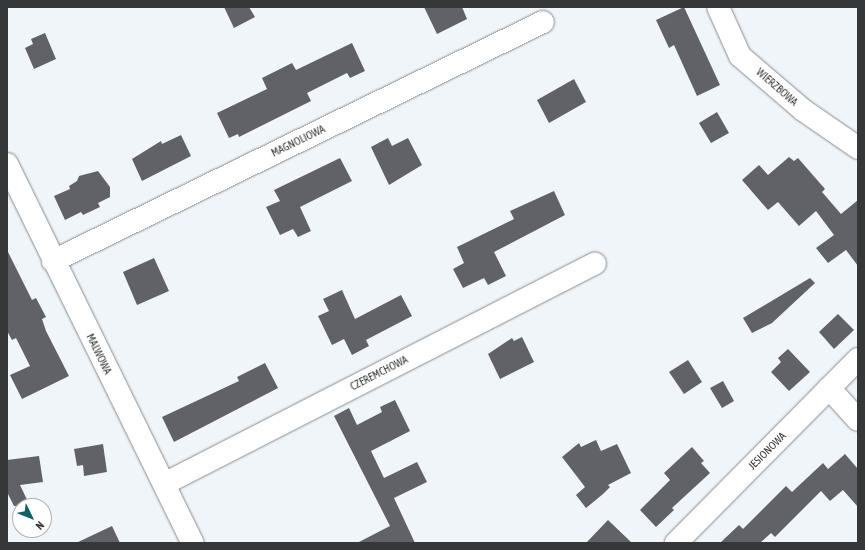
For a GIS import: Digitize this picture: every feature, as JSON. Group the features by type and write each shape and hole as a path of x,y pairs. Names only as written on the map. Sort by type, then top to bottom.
{"street":[{"name":"WIERZBOWA","path":"718,7 740,56 803,110 858,148"},
{"name":"MAGNOLIOWA","path":"53,261 543,22"},
{"name":"MALWOWA","path":"7,164 53,261 193,543"},
{"name":"CZEREMCHOWA","path":"164,484 595,263"},
{"name":"JESIONOWA","path":"676,543 858,360"},
{"path":"829,388 858,420"}],"building":[{"path":"224,7 249,7 255,17 234,28"},
{"path":"424,7 462,7 467,19 437,34"},
{"path":"684,7 720,85 697,96 674,45 669,48 656,20"},
{"path":"45,33 56,59 34,69 25,48 33,44 31,39"},
{"path":"352,43 365,71 350,78 347,73 307,93 311,101 239,137 238,134 229,138 217,113 267,89 262,78 292,63 296,70"},
{"path":"574,79 586,102 549,123 537,100"},
{"path":"717,112 729,133 711,143 699,123"},
{"path":"181,135 191,156 142,181 132,159 161,141 162,144"},
{"path":"388,138 392,146 408,138 422,165 389,185 371,147"},
{"path":"789,157 794,161 798,158 825,189 822,192 841,214 858,200 858,266 846,250 828,263 816,248 834,235 816,211 799,226 778,202 768,210 742,180 759,165 768,175"},
{"path":"340,158 352,181 300,207 311,231 298,237 293,229 280,235 266,207 280,201 274,190"},
{"path":"98,171 110,187 110,197 98,203 100,207 83,215 81,212 65,220 54,196 70,189 69,186 77,181 79,176"},
{"path":"554,191 565,215 494,252 506,276 488,285 484,278 463,288 453,269 464,263 457,247 514,219 510,211"},
{"path":"7,250 32,300 36,298 46,317 42,319 46,331 69,376 22,399 10,375 30,366 16,338 12,340 7,331"},
{"path":"154,258 169,291 137,305 123,272"},
{"path":"810,278 815,283 772,323 752,333 743,318"},
{"path":"342,290 355,319 401,295 412,316 366,340 369,346 352,355 344,339 332,345 318,316 329,311 323,299"},
{"path":"838,314 854,330 834,349 819,332"},
{"path":"522,337 534,362 500,379 488,354 512,338 514,341"},
{"path":"788,349 810,372 789,391 771,372 781,362 778,358"},
{"path":"688,360 702,382 684,394 669,372"},
{"path":"265,363 278,388 174,442 162,417 239,381 237,377"},
{"path":"723,381 734,401 722,408 710,388"},
{"path":"395,400 410,431 371,451 384,478 417,462 427,482 394,498 415,543 357,543 390,526 334,416 349,408 357,425 382,412 380,407"},
{"path":"596,440 601,451 617,444 631,473 608,485 610,487 586,508 576,495 585,487 562,457 579,443 581,447"},
{"path":"103,444 107,472 84,476 83,465 77,466 74,449"},
{"path":"692,447 704,461 701,463 710,473 672,508 674,510 656,527 640,510 670,480 664,473"},
{"path":"845,454 858,469 858,507 843,490 830,501 821,491 775,537 771,533 760,543 720,543 739,525 743,529 786,486 792,492 823,463 828,469"},
{"path":"39,456 43,482 20,485 26,498 12,498 12,502 7,492 7,460"},
{"path":"608,520 632,543 586,543"},
{"path":"112,526 120,543 76,543"}]}
